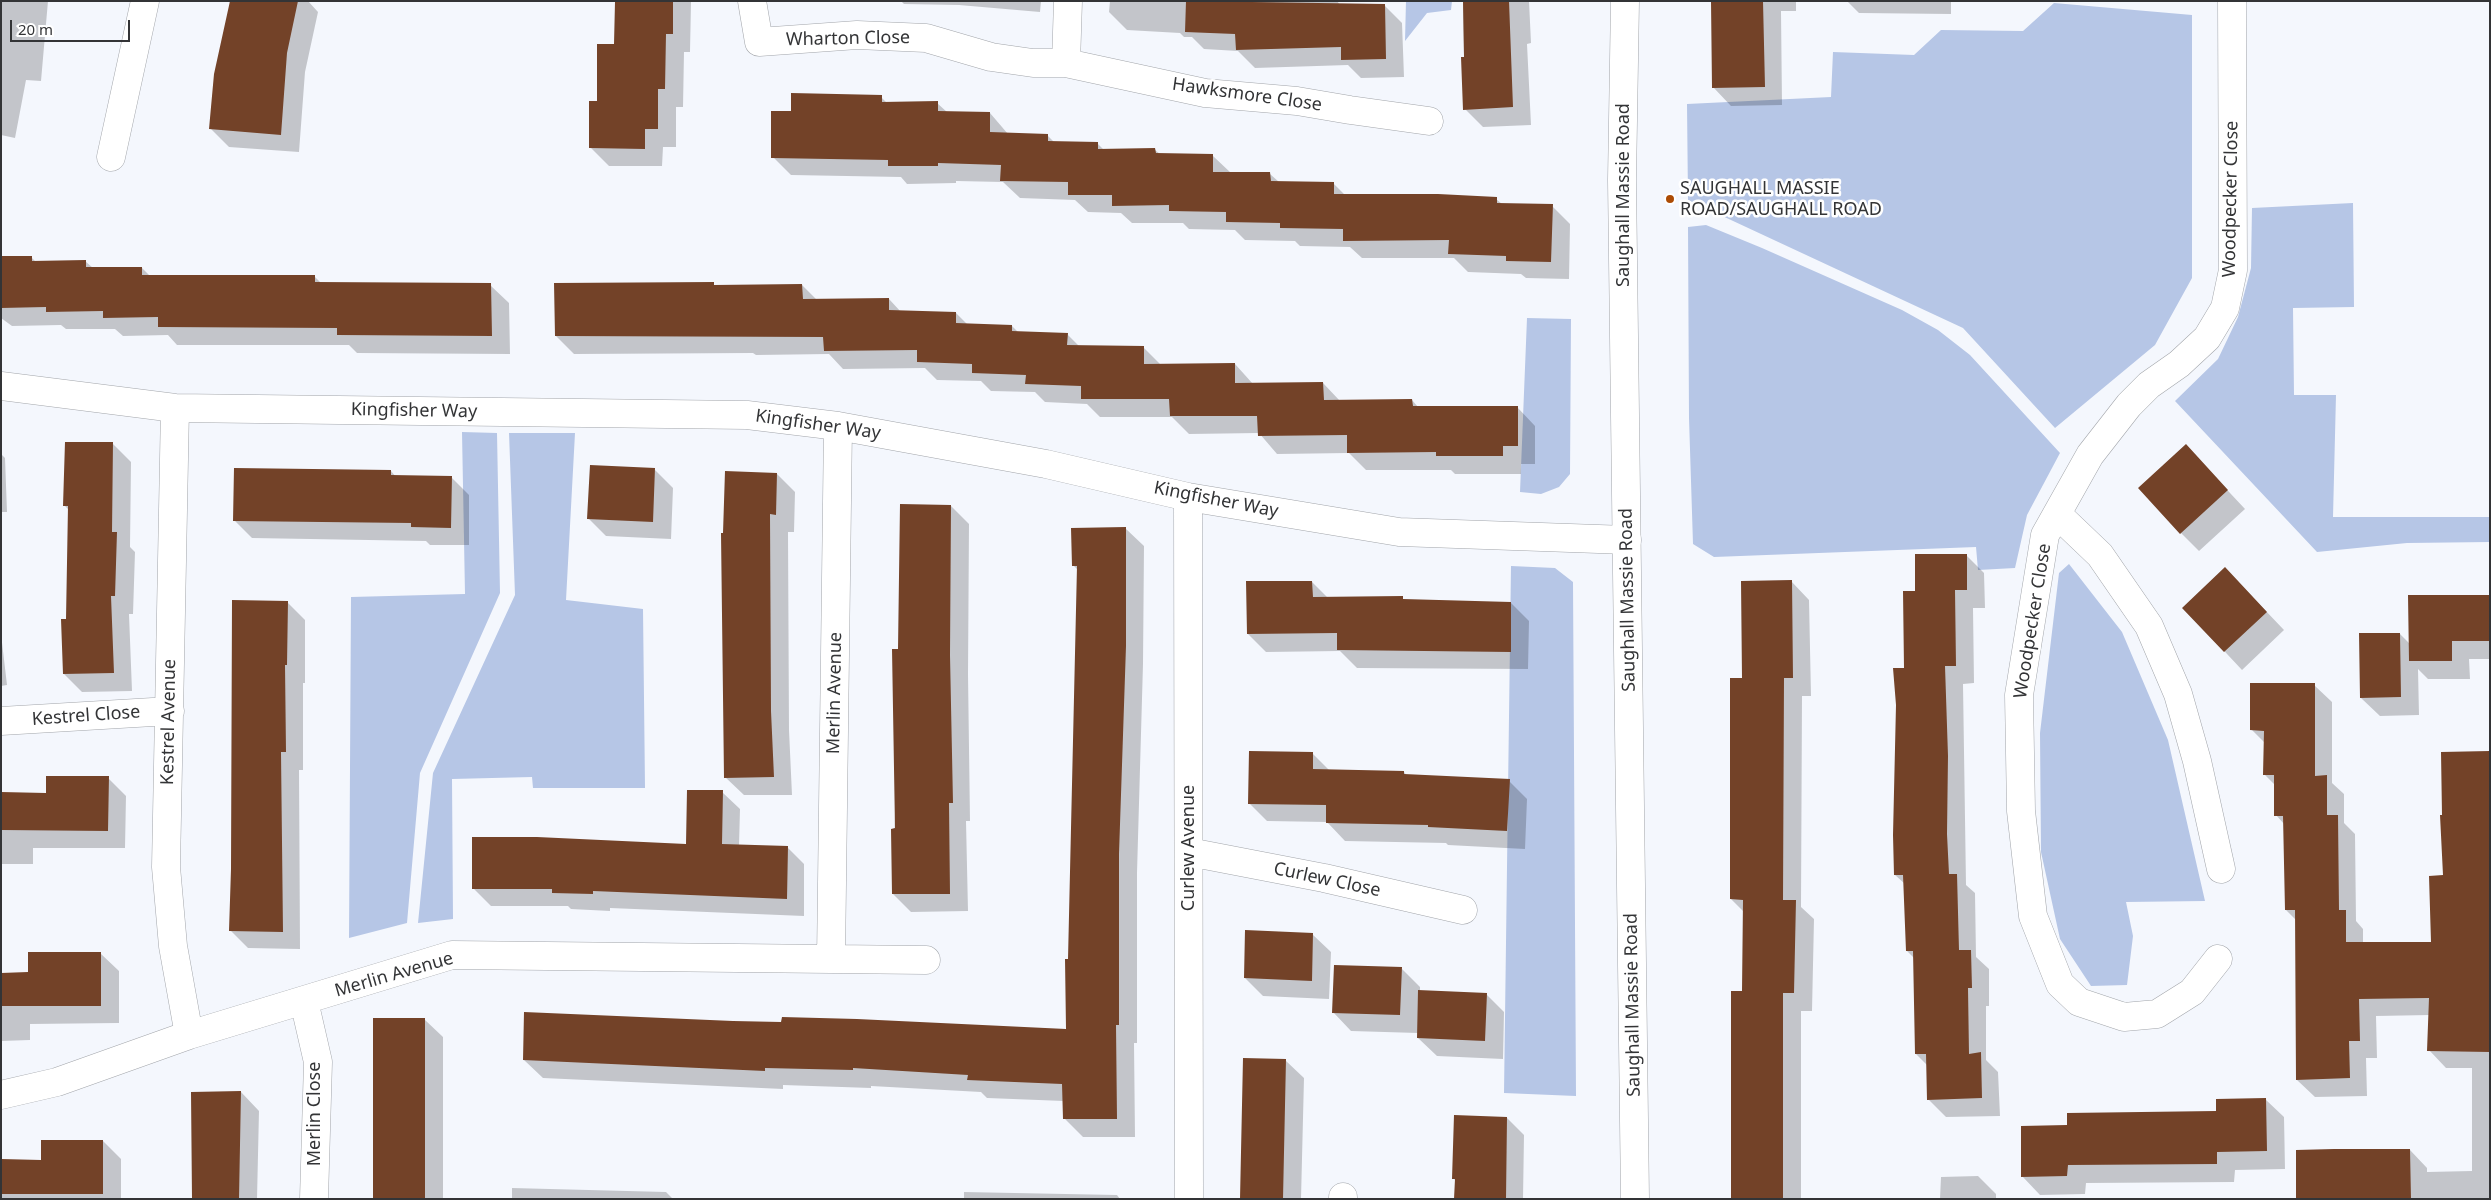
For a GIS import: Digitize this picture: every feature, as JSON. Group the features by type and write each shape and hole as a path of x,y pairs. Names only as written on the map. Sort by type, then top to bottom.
{"street":[{"path":"111,156 145,1"},
{"name":"Wharton Close","path":"752,1 759,42 857,35 926,38 991,57 1033,62 1066,63"},
{"path":"1066,63 1068,1"},
{"name":"Saughall Massie Road","path":"1625,1 1622,180 1635,1199"},
{"name":"Woodpecker Close","path":"2218,959 2192,992 2158,1014 2124,1017 2079,1002 2060,984 2033,916 2020,810 2019,695 2045,535 2090,455 2129,405 2207,338 2225,308 2234,270 2232,1"},
{"name":"Hawksmore Close","path":"1066,63 1205,93 1297,101 1429,120"},
{"name":"Kingfisher Way","path":"1,386 175,408 747,415 838,426 1046,464 1188,497 1399,532 1627,540"},
{"name":"Kestrel Avenue","path":"175,408 166,867 173,946 189,1035"},
{"name":"Merlin Avenue","path":"832,959 838,426"},
{"name":"Curlew Avenue","path":"1188,497 1189,1199"},
{"name":"Woodpecker Close","path":"2057,514 2100,555 2149,626 2178,694 2197,761 2221,869"},
{"name":"Kestrel Close","path":"1,721 170,711"},
{"name":"Curlew Close","path":"1189,852 1324,878 1464,910"},
{"name":"Merlin Avenue","path":"1,1094 57,1082 189,1035 452,955 926,960"},
{"name":"Merlin Close","path":"304,1001 318,1062 314,1199"}],"shaded area":[{"path":"1406,1 1452,1 1451,10 1427,13 1405,41"},
{"path":"2054,3 2192,15 2192,278 2155,345 2055,428 1963,328 1688,200 1687,104 1831,97 1833,52 1914,55 1941,30 2023,31"},
{"path":"2353,203 2354,307 2293,308 2294,395 2336,395 2333,517 2490,517 2490,542 2407,543 2317,552 2175,401 2218,359 2238,317 2251,268 2252,208"},
{"path":"1706,225 1902,310 1938,330 1970,355 2060,453 2027,515 2015,568 1978,570 1976,547 1714,557 1693,544 1689,418 1688,227"},
{"path":"1527,318 1571,319 1570,474 1559,487 1541,494 1520,492"},
{"path":"462,432 497,433 500,593 420,773 407,923 349,938 351,597 465,594"},
{"path":"509,433 575,433 566,600 643,609 645,788 533,788 532,777 452,779 453,919 418,923 433,773 515,595"},
{"path":"2069,564 2122,632 2168,740 2205,901 2126,902 2133,936 2127,985 2091,986 2060,939 2041,852 2040,733 2059,573"},
{"path":"1511,566 1555,568 1573,582 1576,1096 1504,1093"}],"building":[{"path":"230,1 298,1 287,53 281,135 209,129 214,74"},
{"path":"673,1 673,34 666,34 665,89 658,89 658,129 645,129 645,149 589,148 589,101 597,101 597,44 614,44 615,2"},
{"path":"1186,1 1385,4 1386,59 1341,60 1341,47 1236,50 1235,34 1185,32"},
{"path":"1463,1 1509,1 1513,107 1463,110 1461,57 1464,57"},
{"path":"1711,1 1763,1 1765,87 1712,88"},
{"path":"791,93 882,95 882,102 938,101 938,111 990,112 990,132 1048,134 1048,141 1098,142 1098,149 1155,148 1156,153 1213,154 1213,172 1270,172 1271,181 1334,182 1334,194 1438,194 1497,197 1497,203 1553,204 1551,262 1506,261 1506,256 1448,254 1449,240 1343,241 1343,229 1280,228 1280,223 1226,222 1226,212 1169,211 1169,205 1112,206 1112,195 1068,195 1068,182 1000,181 1001,165 938,163 938,166 888,166 888,160 771,158 771,111 791,111"},
{"path":"1,256 32,256 32,261 86,260 86,267 142,267 142,275 315,275 315,282 491,283 492,336 337,335 337,328 158,327 158,317 103,318 103,311 46,312 46,307 1,308"},
{"path":"714,282 714,285 802,284 803,299 889,298 889,310 956,312 956,323 1012,325 1012,331 1068,333 1067,345 1144,346 1144,364 1235,363 1235,383 1323,382 1324,400 1412,399 1413,406 1518,406 1518,446 1503,446 1503,456 1436,456 1436,452 1347,453 1347,435 1258,436 1257,416 1170,416 1169,399 1081,399 1081,386 1025,384 1026,375 972,373 972,364 917,362 917,350 824,351 823,337 555,336 554,283"},
{"path":"65,442 113,442 112,532 117,532 115,596 111,596 114,673 63,674 61,619 66,619 68,506 63,506"},
{"path":"2186,444 2228,490 2180,534 2138,488"},
{"path":"590,465 655,468 653,522 587,519"},
{"path":"234,468 391,470 391,475 452,476 451,528 411,527 411,523 233,521"},
{"path":"725,471 777,473 776,515 770,514 771,711 774,777 724,778 721,533 723,533"},
{"path":"900,504 951,505 950,655 953,803 949,803 950,894 892,894 891,829 895,828 892,649 898,649"},
{"path":"1126,527 1126,646 1119,854 1119,1025 1116,1025 1117,1119 1063,1119 1062,1084 967,1080 968,1075 853,1068 853,1070 765,1068 765,1071 523,1060 524,1012 733,1021 781,1022 782,1017 857,1019 1066,1029 1065,959 1068,959 1077,566 1072,566 1071,528"},
{"path":"1915,554 1967,554 1967,590 1955,590 1956,666 1945,666 1948,756 1947,834 1949,874 1957,874 1959,950 1971,950 1972,988 1968,988 1969,1054 1981,1052 1982,1098 1927,1100 1926,1054 1915,1054 1913,951 1906,951 1903,875 1894,875 1896,705 1893,668 1904,668 1903,591 1915,591"},
{"path":"2225,567 2267,612 2224,652 2182,608"},
{"path":"1792,580 1793,678 1784,678 1783,900 1796,900 1794,993 1783,993 1783,1199 1731,1199 1731,991 1742,991 1743,900 1730,899 1730,678 1742,678 1741,581"},
{"path":"1246,581 1312,581 1313,597 1403,596 1403,599 1511,602 1511,652 1337,650 1337,633 1247,634"},
{"path":"2408,595 2490,595 2490,641 2452,641 2452,661 2409,661"},
{"path":"232,600 288,601 287,665 285,665 286,752 281,752 283,932 229,931"},
{"path":"2359,633 2400,633 2401,697 2360,698"},
{"path":"2250,683 2315,683 2315,776 2327,775 2327,815 2338,815 2339,910 2346,910 2346,942 2431,942 2429,876 2443,875 2440,815 2442,815 2441,752 2490,751 2490,1052 2427,1051 2429,998 2359,999 2360,1041 2349,1041 2350,1078 2296,1080 2295,910 2285,910 2283,816 2274,816 2274,775 2263,775 2264,731 2250,730"},
{"path":"1249,751 1313,752 1313,769 1404,771 1404,774 1510,779 1507,831 1428,827 1428,825 1326,823 1326,805 1248,804"},
{"path":"46,776 109,776 108,831 1,830 1,792 46,793"},
{"path":"687,790 723,790 722,844 788,846 787,899 593,891 593,894 552,893 552,889 472,889 472,837 537,837 686,844"},
{"path":"1245,930 1313,933 1312,981 1244,978"},
{"path":"28,952 101,952 101,1006 1,1006 1,973 28,972"},
{"path":"1334,965 1402,967 1400,1015 1332,1013"},
{"path":"1418,990 1487,993 1485,1041 1417,1038"},
{"path":"373,1018 425,1018 425,1199 373,1199"},
{"path":"1243,1058 1286,1059 1283,1199 1240,1199"},
{"path":"241,1091 239,1199 192,1199 191,1092"},
{"path":"2266,1098 2267,1151 2217,1152 2217,1164 2068,1165 2067,1176 2021,1177 2021,1126 2067,1125 2067,1113 2216,1111 2216,1099"},
{"path":"1454,1115 1507,1117 1506,1199 1454,1199 1455,1179 1452,1179"},
{"path":"41,1140 103,1140 103,1194 1,1194 1,1159 41,1160"},
{"path":"2410,1149 2411,1199 2296,1199 2296,1150"}],"place":[{"name":"SAUGHALL MASSIE ROAD/SAUGHALL ROAD","path":"1670,199"}]}
